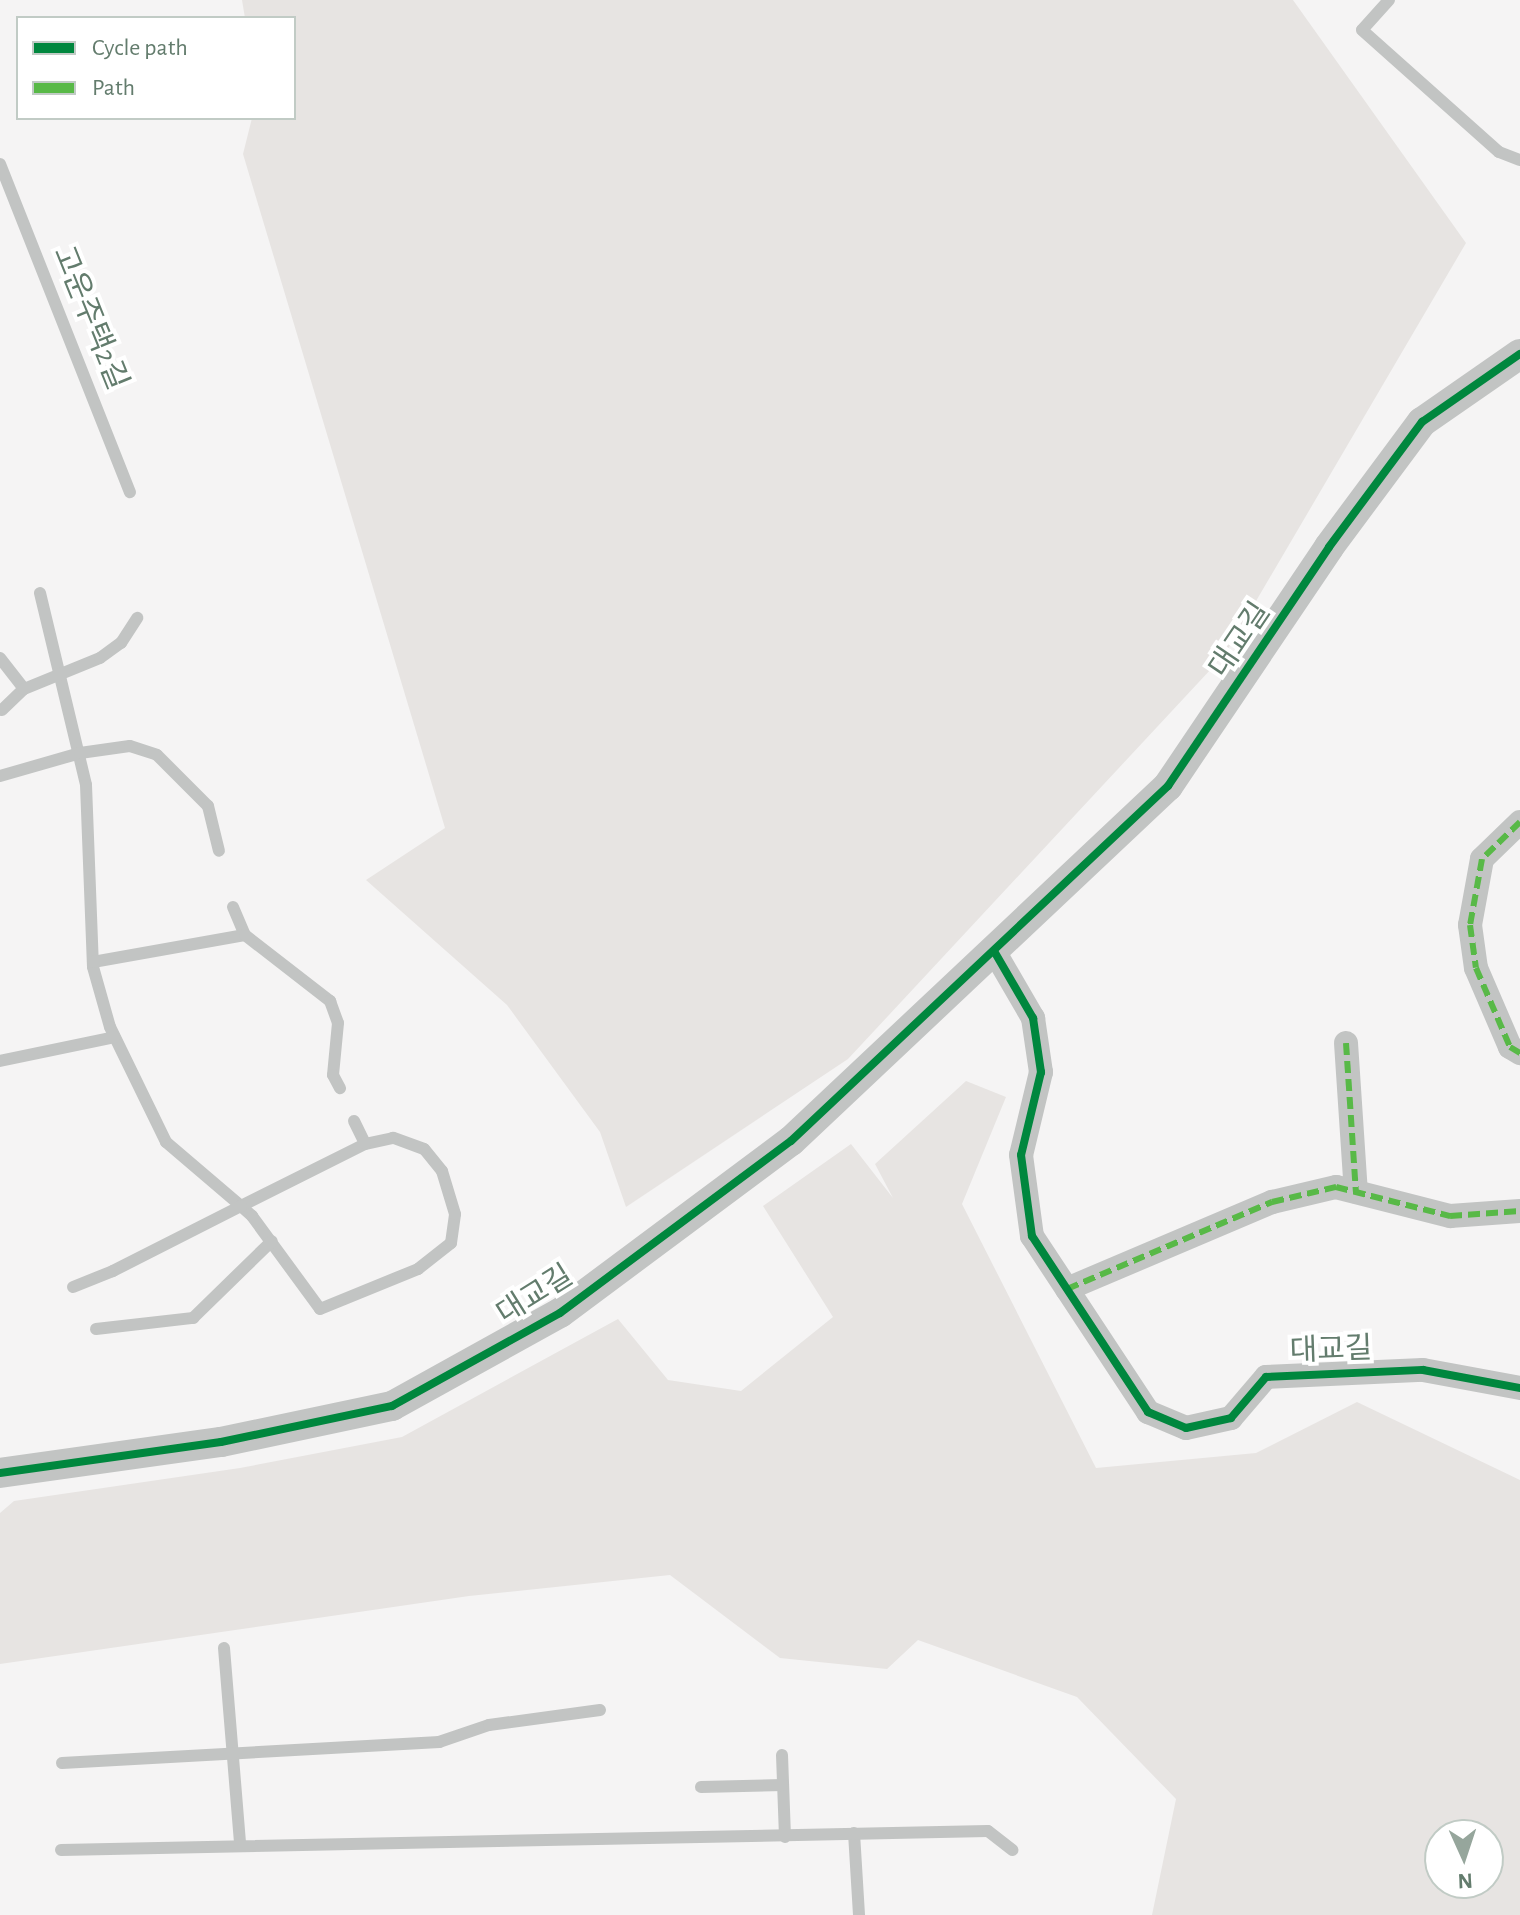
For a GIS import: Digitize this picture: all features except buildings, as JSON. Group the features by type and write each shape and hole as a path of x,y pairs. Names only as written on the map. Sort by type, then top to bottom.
{"street":[{"name":"대교길","path":"0,1473 221,1442 392,1406 560,1313 791,1141 1168,786 1329,547 1422,422 1520,354"},
{"path":"1520,822 1482,859 1470,925 1476,968 1510,1047 1520,1053"},
{"name":"대교길","path":"994,951 1033,1018 1041,1072 1021,1155 1032,1236 1148,1412 1186,1428 1231,1418 1266,1377 1423,1370 1520,1388"},
{"path":"1346,1043 1356,1192"},
{"path":"1067,1289 1272,1202 1336,1187 1450,1216 1520,1211"}],"lane":[{"path":"1389,0 1362,30 1499,152 1520,160"},
{"name":"고운주택2길","path":"0,164 130,492"},
{"path":"40,593 63,676 86,785 93,962 115,1037 166,1142 241,1206 272,1241 320,1309 418,1269 451,1243 455,1214 442,1171 424,1149 393,1138 365,1144 241,1206 73,1287"},
{"path":"2,710 24,689 63,676 121,643 137,618"},
{"path":"0,658 24,689"},
{"path":"0,776 80,753 130,746 157,755 208,806 219,851"},
{"path":"233,907 245,935 330,1001 338,1023 333,1075 340,1088"},
{"path":"93,962 245,935"},
{"path":"0,1061 115,1037"},
{"path":"354,1121 365,1144"},
{"path":"96,1329 193,1318 272,1241"},
{"path":"224,1648 240,1843"},
{"path":"62,1763 439,1742 489,1725 600,1710"},
{"path":"782,1755 785,1837"},
{"path":"701,1787 783,1785"},
{"path":"61,1850 240,1843 785,1837 988,1831 1012,1850"},
{"path":"854,1833 859,1915"}],"shaded area":[{"path":"242,0 1293,0 1466,243 1225,654 848,1059 626,1207 600,1132 507,1005 366,880 445,828 243,154 252,120 296,120 296,16 245,16"},
{"path":"966,1081 1006,1097 962,1204 1096,1468 1256,1453 1357,1402 1520,1480 1520,1915 1152,1915 1176,1799 1077,1697 918,1640 887,1669 780,1658 670,1575 469,1596 0,1664 0,1513 14,1501 240,1468 402,1437 618,1319 668,1380 741,1391 833,1317 763,1206 851,1144 893,1198 875,1164"}],"marked path":[{"path":"1520,822 1482,859 1470,925 1476,968 1510,1047 1520,1053"},
{"path":"1346,1043 1356,1192"},
{"path":"1067,1289 1272,1202 1336,1187 1450,1216 1520,1211"}],"cycle path":[{"path":"0,1473 221,1442 392,1406 560,1313 791,1141 1168,786 1329,547 1422,422 1520,354"},
{"path":"994,951 1033,1018 1041,1072 1021,1155 1032,1236 1148,1412 1186,1428 1231,1418 1266,1377 1423,1370 1520,1388"}]}
